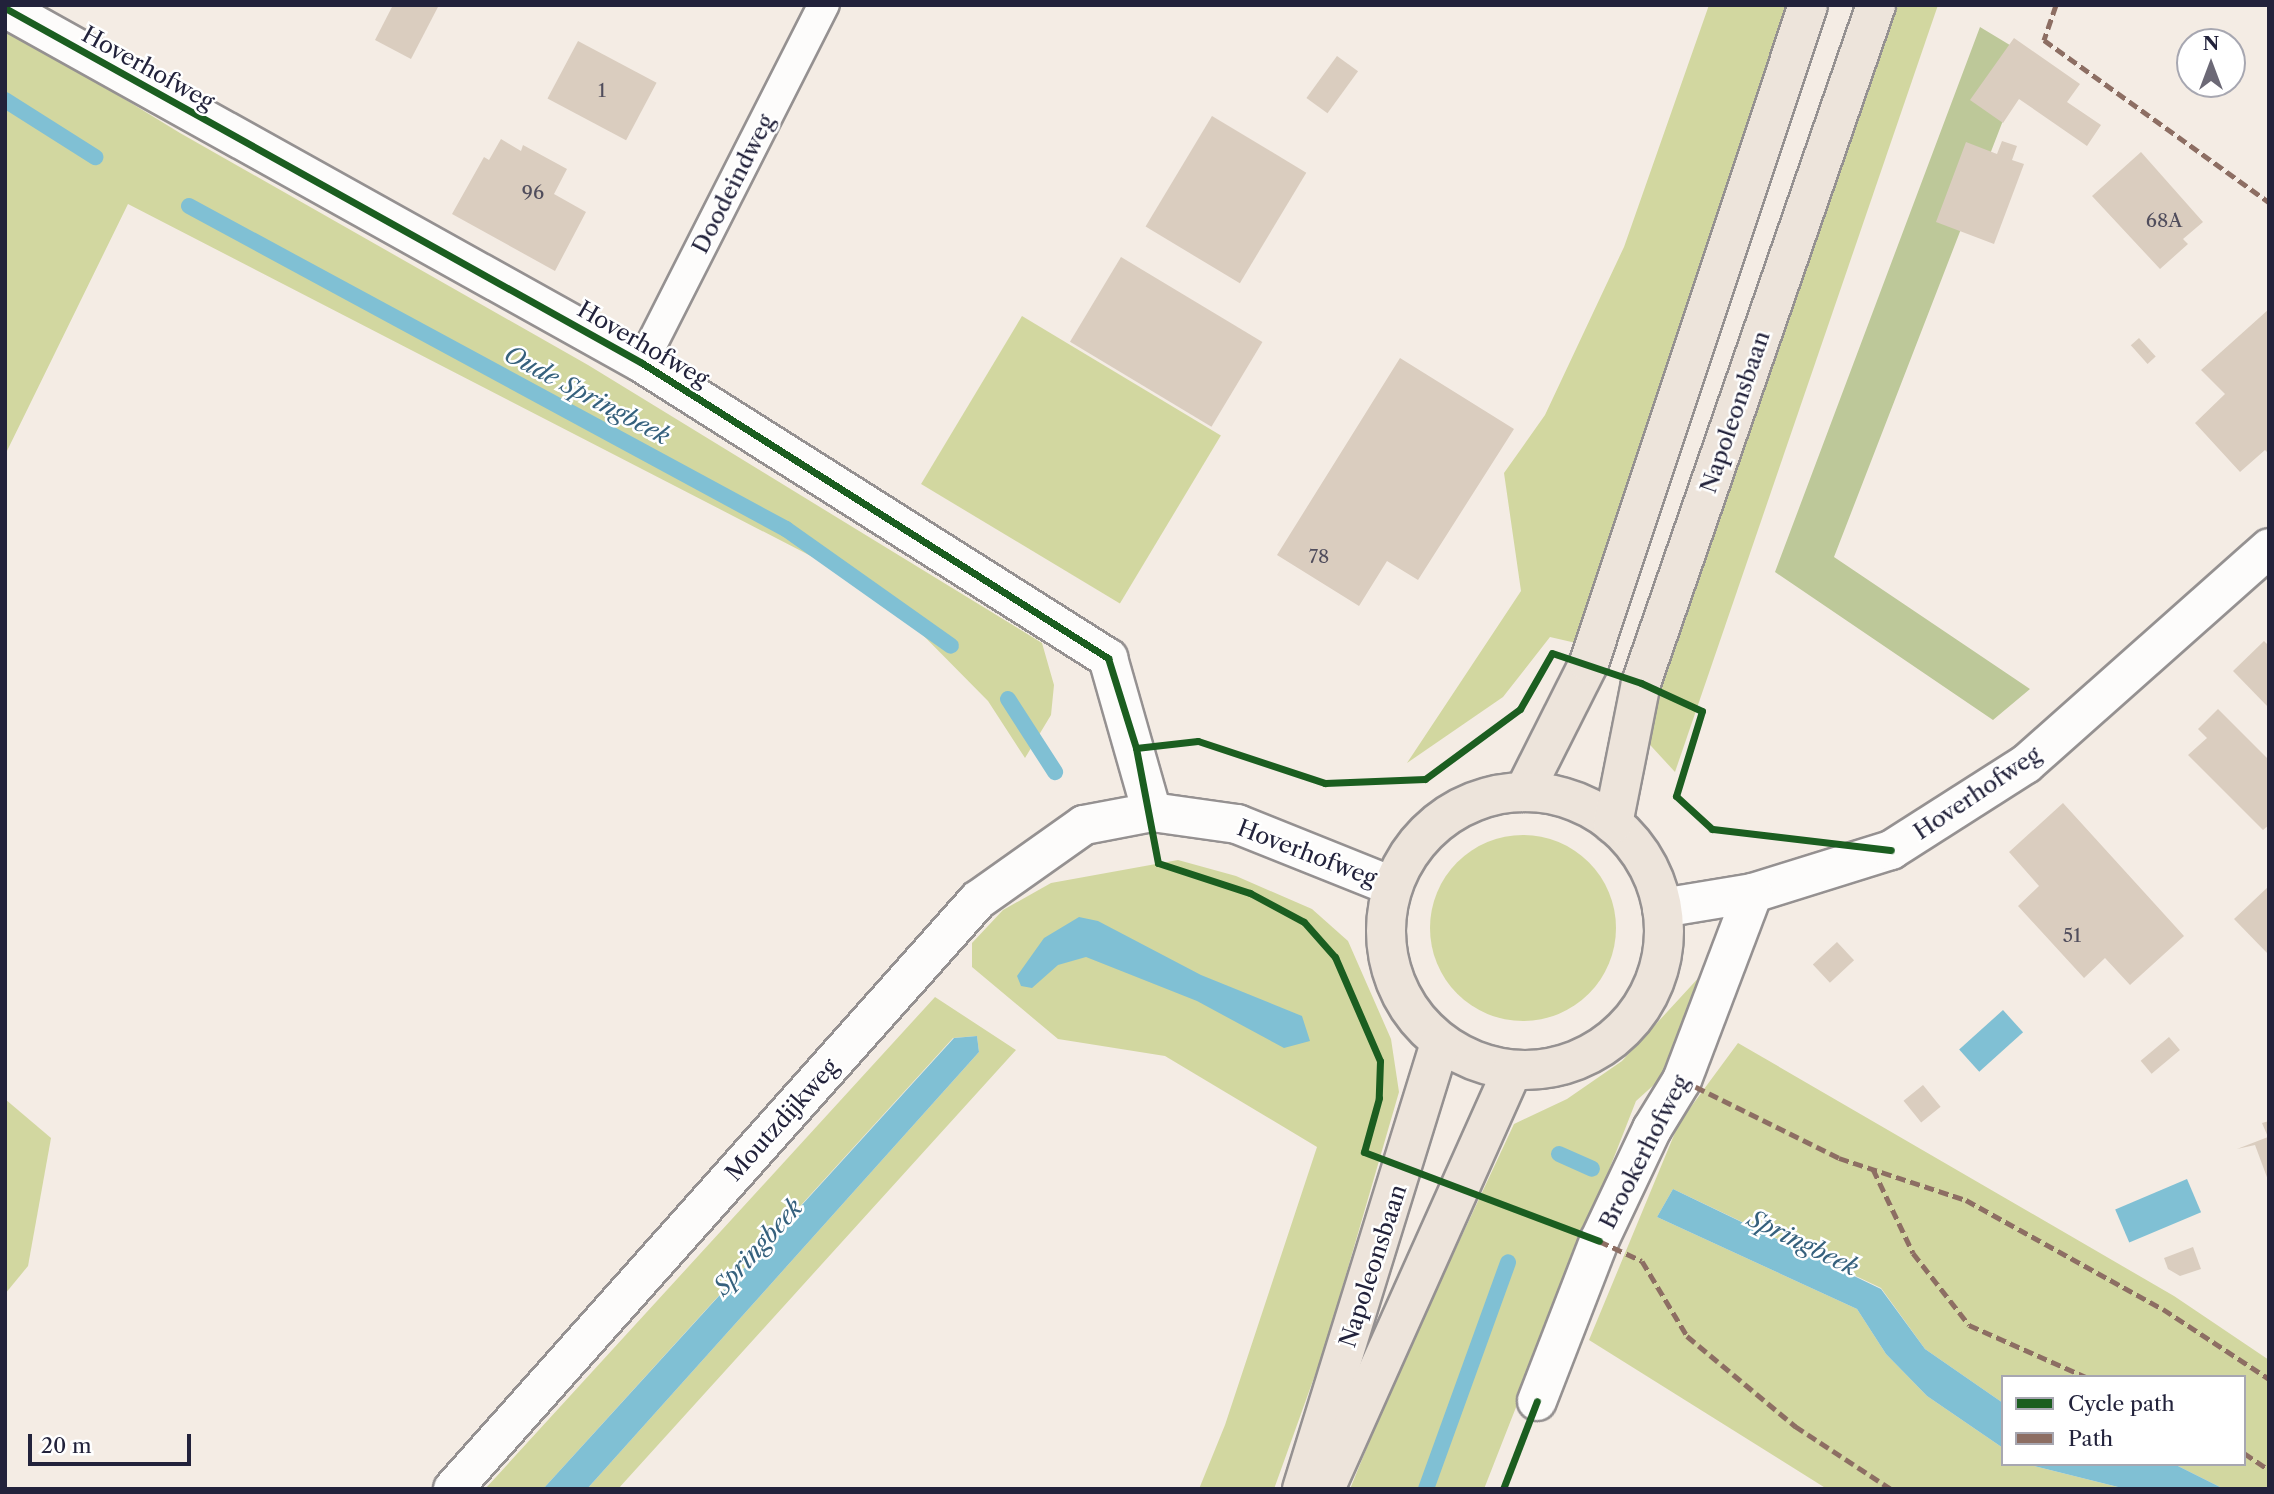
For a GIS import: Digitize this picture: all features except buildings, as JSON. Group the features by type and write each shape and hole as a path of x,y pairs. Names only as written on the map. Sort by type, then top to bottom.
{"main road":[{"path":"1524,792 1589,663 1808,5"},
{"name":"Napoleonsbaan","path":"1613,824 1641,683 1876,5"},
{"path":"1524,792 1566,800 1613,824 1636,848 1652,876 1662,908 1663,950 1654,980 1627,1026 1594,1052 1555,1068 1512,1070 1474,1061 1440,1042 1409,1010 1391,971 1384,929 1392,886 1413,848 1444,818 1482,799 1524,792"},
{"name":"Napoleonsbaan","path":"1302,1489 1440,1042"},
{"name":"Napoleonsbaan","path":"1325,1489 1512,1070"}],"street":[{"name":"Hoverhofweg","path":"5,8 642,363 1108,658 1152,812 1237,824 1392,886"},
{"name":"Hoverhofweg","path":"1662,908 1753,893 1891,850 2026,764 2269,548"},
{"name":"Moutzdijkweg","path":"453,1489 978,900 1084,825 1152,812"},
{"name":"Brookerhofweg","path":"1537,1401 1599,1241 1652,1129 1682,1080 1753,893"}],"lane":[{"name":"Doodeindweg","path":"642,363 824,5"}],"green space":[{"path":"1709,5 1787,5 1576,643 1550,637 1503,697 1407,763 1521,591 1504,473 1545,415 1624,247"},
{"path":"1896,5 1938,5 1675,772 1640,734 1786,306"},
{"path":"5,26 180,133 588,365 1042,643 1054,685 1051,715 1025,758 988,701 908,620 836,569 128,204 5,455"},
{"path":"1980,27 2028,56 1834,557 2030,689 1993,720 1775,572"},
{"path":"1022,316 1221,435 1120,603 921,484"},
{"path":"1523,835 1541,836 1559,842 1575,850 1589,862 1601,876 1609,892 1615,910 1615,946 1609,964 1601,980 1589,994 1575,1006 1559,1014 1541,1020 1523,1021 1505,1020 1487,1014 1471,1006 1457,994 1445,980 1437,964 1431,946 1430,928 1431,910 1437,892 1445,876 1457,862 1471,850 1487,842 1505,836"},
{"path":"1178,860 1236,876 1312,909 1348,941 1391,1039 1399,1092 1325,1347 1274,1489 1199,1489 1225,1425 1317,1147 1165,1056 1058,1039 972,967 972,943 1003,910 1051,883"},
{"path":"1702,974 1667,1073 1636,1101 1484,1489 1350,1489 1394,1381 1514,1124 1567,1099 1622,1061"},
{"path":"935,997 1016,1050 618,1489 587,1489 979,1052 977,1036 953,1038 543,1489 485,1489"},
{"path":"1738,1043 2174,1296 2269,1360 2269,1489 2224,1489 2178,1466 2246,1466 2246,1375 2001,1375 2001,1402 1925,1349 1881,1288 1673,1189 1657,1217 1857,1309 1886,1354 1927,1396 2001,1447 2001,1466 2034,1466 2126,1489 1827,1489 1589,1340 1679,1123"},
{"path":"5,1099 51,1138 28,1266 5,1294"}],"water":[{"path":"1079,917 1098,921 1201,975 1302,1016 1310,1041 1284,1048 1197,1001 1086,957 1058,965 1032,988 1021,986 1017,976 1044,938"},
{"path":"2003,1010 2023,1032 1979,1072 1959,1049"},
{"path":"977,1036 979,1052 587,1489 543,1489 954,1038"},
{"path":"2187,1179 2201,1212 2129,1243 2115,1209"},
{"path":"1673,1189 1881,1289 1925,1349 2001,1402 2001,1447 1927,1396 1886,1354 1857,1309 1657,1217"},
{"path":"2034,1466 2178,1466 2224,1489 2126,1489"}],"waterway":[{"name":"Oude Springbeek","path":"5,100 95,157"},
{"name":"Oude Springbeek","path":"189,206 786,529 951,646"},
{"name":"Oude Springbeek","path":"1008,699 1055,772"},
{"name":"Springbeek","path":"1559,1154 1592,1169"},
{"path":"1426,1489 1508,1262"}],"marked path":[{"path":"2056,5 2044,40 2269,202"},
{"path":"1682,1080 1839,1158 1966,1200 2163,1309 2269,1379"},
{"path":"1873,1169 1913,1253 1969,1325 2082,1375"},
{"path":"1599,1241 1642,1261 1687,1336 1795,1426 1891,1489"},
{"path":"2246,1454 2269,1470"}],"cycle path":[{"path":"5,8 642,363 1108,658 1136,748 1158,863 1250,893 1304,922 1335,957 1380,1061 1379,1098 1364,1152 1599,1241"},
{"path":"1136,748 1198,741 1325,783 1425,779 1520,709 1552,653 1641,683 1702,711 1676,796 1712,829 1891,850"},
{"path":"1503,1489 1537,1401"}]}
